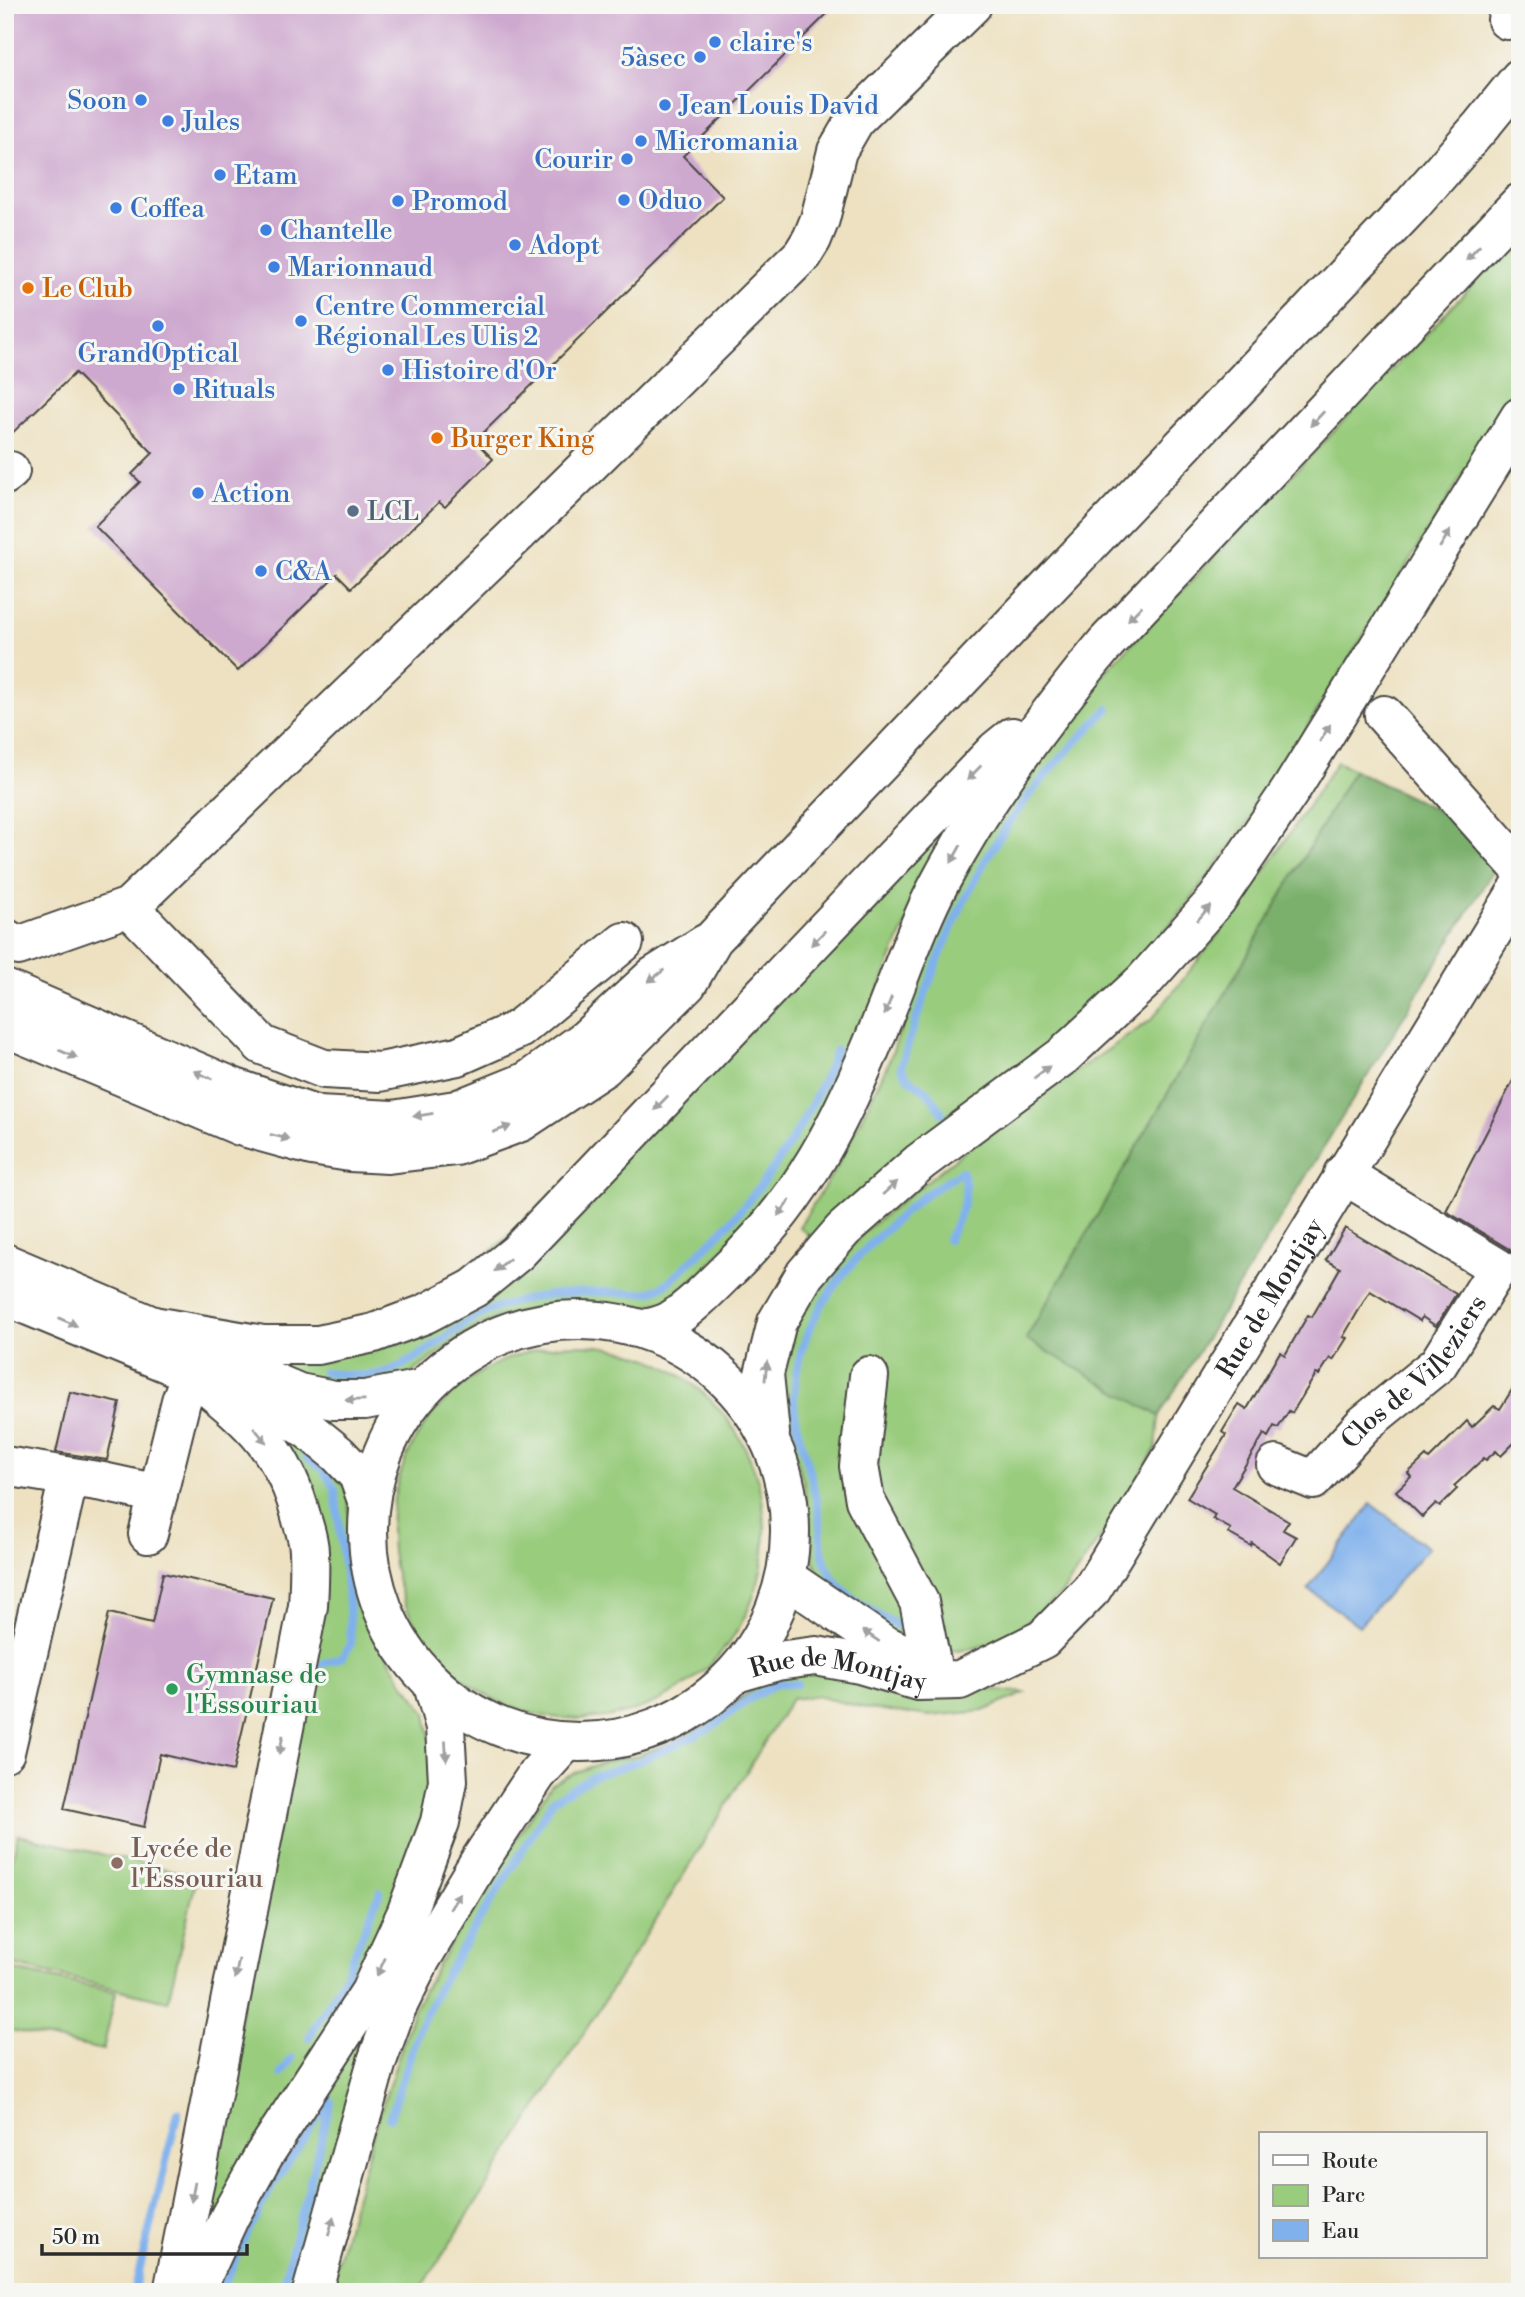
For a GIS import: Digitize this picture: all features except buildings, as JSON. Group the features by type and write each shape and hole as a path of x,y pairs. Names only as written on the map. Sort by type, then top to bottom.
{"main road":[{"path":"5,938 18,946 129,906 561,492 802,255 820,219 837,150 855,120 972,5"},
{"path":"5,1027 240,1126 312,1146 387,1154 456,1146 521,1122 604,1067 687,984 713,939 1411,206 1520,78"},
{"path":"645,1329 669,1322 748,1252 786,1208 814,1166 840,1119 937,888 984,807 1062,696 1106,643 1520,203"},
{"path":"771,1439 739,1392 697,1354 645,1329 586,1319 525,1326 469,1350 422,1389 397,1424 378,1464 369,1506 371,1572 393,1633 433,1685 472,1714 516,1734 565,1743 628,1738 687,1714 736,1673 767,1629 786,1578 790,1507 771,1439 764,1374 777,1322 805,1275 843,1230 920,1162 1073,1047 1143,982 1217,899 1290,791 1520,417"},
{"path":"153,1326 263,1345 318,1345 374,1333 425,1314 474,1288 517,1253 996,750 1062,696"},
{"path":"1384,715 1520,868"},
{"name":"Rue de Montjay","path":"736,1673 777,1661 816,1656 860,1664 918,1681 960,1680 1043,1639 1092,1590 1520,887"},
{"path":"129,906 262,1045 324,1069 380,1072 458,1056 519,1029 624,942"},
{"path":"5,989 235,1088 318,1116 393,1120 456,1110 528,1081 586,1039 654,976 713,939"},
{"name":"Clos de Villeziers","path":"1276,1465 1313,1480 1364,1424 1438,1364 1498,1268 1343,1174"},
{"path":"5,1263 153,1326 186,1345 299,1393 334,1400 365,1400 422,1389"},
{"path":"5,1296 191,1373 236,1387 306,1428 338,1454 358,1475 369,1506"},
{"path":"148,1534 191,1373"},
{"path":"173,2292 308,1606 310,1549 298,1502 283,1465 258,1432 233,1407 191,1373"},
{"path":"869,1376 859,1466 866,1500 919,1602 932,1662"},
{"path":"5,1466 158,1494"},
{"path":"5,1752 69,1477"},
{"name":"Rue de Montjay","path":"786,1578 883,1644 913,1658 932,1662 964,1663 981,1668"},
{"path":"195,2292 230,2216 264,2155 370,1992 406,1914 440,1822 448,1781 445,1727 433,1685"},
{"path":"312,2292 377,2061 396,2008 421,1959 482,1857 537,1774 565,1743"}],"green space":[{"path":"1520,232 1520,382 1246,826 1178,916 1101,999 809,1241 806,1232 799,1227 838,1165 888,1064 931,947 977,850 1030,769 1105,672"},
{"path":"1337,762 1354,770 1026,1339 1159,1416 1156,1448 1108,1526 1062,1593 1019,1629 987,1645 959,1651 920,1646 890,1631 821,1579 813,1558 804,1484 782,1407 782,1362 799,1315 823,1277 867,1229 987,1133 1151,1020 1244,902"},
{"path":"1354,770 1445,814 1496,866 1159,1416 1026,1339"},
{"path":"928,842 939,845 837,1089 795,1164 751,1221 706,1268 670,1298 645,1308 629,1309 591,1303 549,1305 496,1318 463,1334 411,1374 337,1388 237,1355 398,1339"},
{"path":"578,1345 615,1348 650,1359 697,1387 723,1413 751,1460 762,1495 765,1532 762,1569 751,1604 723,1651 697,1677 650,1705 615,1716 578,1719 541,1716 506,1705 459,1677 433,1651 405,1604 394,1569 391,1532 394,1495 405,1460 433,1413 459,1387 506,1359 541,1348"},
{"path":"277,1423 348,1489 350,1540 357,1590 368,1622 399,1676 426,1713 437,1782 372,1966 192,2275 321,1586"},
{"path":"807,1669 1025,1693 983,1711 930,1716 866,1708 816,1696 791,1699 662,1910 419,2292 329,2292 375,2128 415,2006 475,1900 552,1784 607,1761 638,1755 671,1743 702,1727 766,1680"},
{"path":"18,1835 197,1876 168,2001 5,1963 5,1890"},
{"path":"5,1968 116,1992 103,2050 5,2029"},
{"path":"379,2000 297,2292 204,2292"}],"water":[{"path":"1371,1504 1428,1548 1359,1626 1308,1589"}],"waterway":[{"path":"942,1113 929,1093 907,1077 901,1067 936,967 965,900 999,837 1040,783 1108,709"},
{"path":"324,1372 364,1375 392,1370 481,1315 522,1300 573,1293 642,1293 663,1286 737,1214 776,1165 808,1111 836,1050"},
{"path":"902,1628 845,1592 829,1571 823,1554 819,1513 811,1474 798,1431 794,1397 802,1348 822,1304 836,1284 868,1246 916,1202 962,1171 965,1198 948,1240"},
{"path":"306,1457 323,1469 335,1490 349,1607 351,1644 343,1657 321,1664"},
{"path":"390,2118 420,2026 441,1983 553,1800 591,1777 645,1759 710,1728 748,1700 778,1683 797,1684"},
{"path":"309,2037 344,1978 380,1892"},
{"path":"281,2074 292,2058"},
{"path":"221,2292 246,2235 272,2187 330,2099"},
{"path":"281,2292 331,2102"},
{"path":"134,2292 178,2112"}],"place":[{"name":"claire's","path":"715,42"},
{"name":"5àsec","path":"700,57"},
{"name":"Soon","path":"141,100"},
{"name":"Jean Louis David","path":"665,105"},
{"name":"Jules","path":"168,121"},
{"name":"Micromania","path":"641,141"},
{"name":"Courir","path":"627,159"},
{"name":"Etam","path":"220,175"},
{"name":"Oduo","path":"624,200"},
{"name":"Promod","path":"398,201"},
{"name":"Coffea","path":"116,208"},
{"name":"Chantelle","path":"266,230"},
{"name":"Adopt","path":"515,245"},
{"name":"Marionnaud","path":"274,267"},
{"name":"Le Club","path":"28,288"},
{"name":"Centre Commercial Régional Les Ulis 2","path":"301,321"},
{"name":"GrandOptical","path":"158,326"},
{"name":"Histoire d'Or","path":"388,370"},
{"name":"Rituals","path":"179,389"},
{"name":"Burger King","path":"437,438"},
{"name":"Action","path":"198,493"},
{"name":"LCL","path":"353,511"},
{"name":"C&A","path":"261,571"},
{"name":"Gymnase de l'Essouriau","path":"172,1689"},
{"name":"Lycée de l'Essouriau","path":"117,1863"}]}
